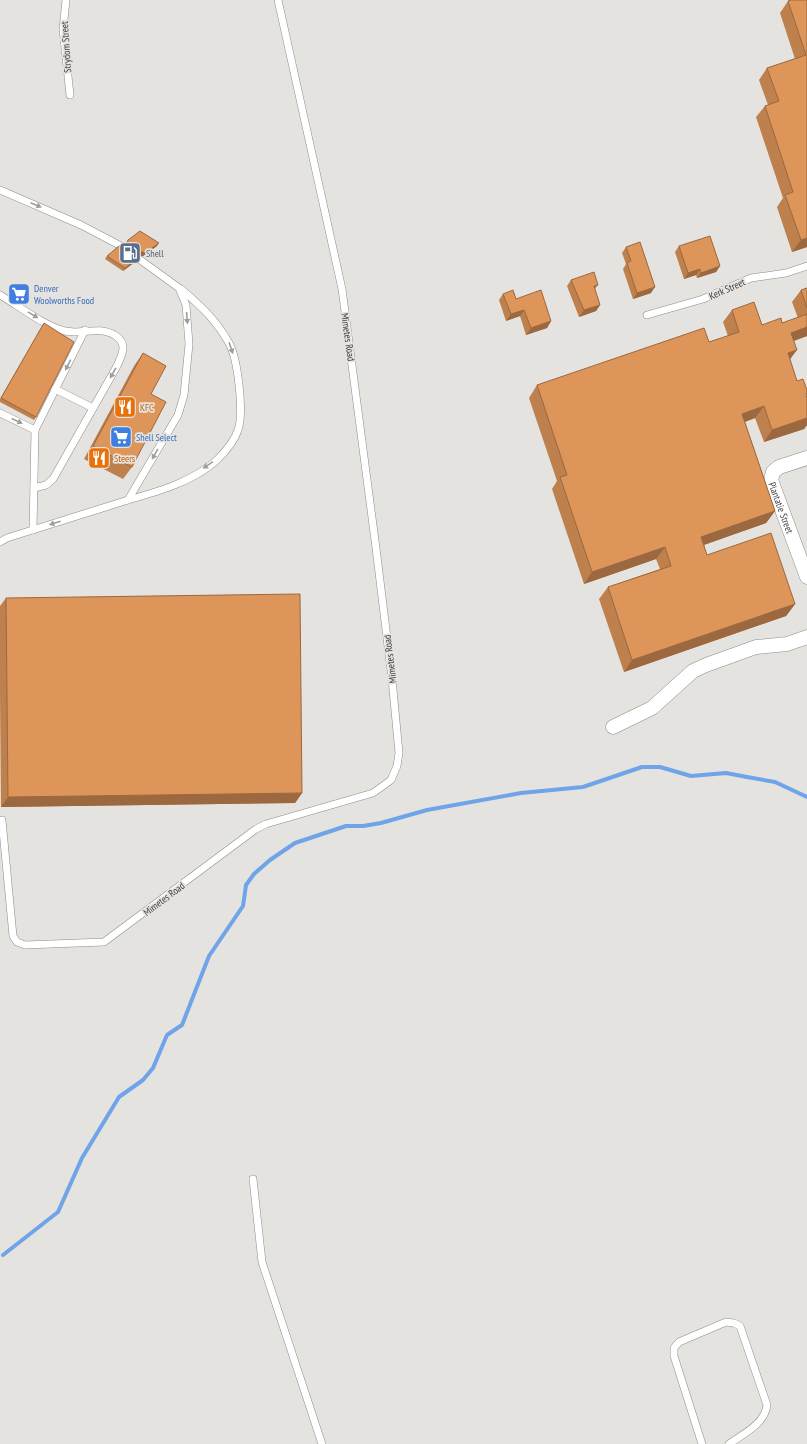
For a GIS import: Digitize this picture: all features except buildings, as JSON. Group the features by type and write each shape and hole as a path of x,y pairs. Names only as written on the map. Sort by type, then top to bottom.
{"street":[{"name":"Plantatie Street","path":"807,458 779,467 773,472 771,480 807,577"},
{"path":"613,727 652,708 693,671 706,664 756,647 788,644 807,637"}],"lane":[{"name":"Strydom Street","path":"66,0 63,29 70,95"},
{"name":"Mimetes Road","path":"2,820 13,936 17,942 24,945 104,942 256,829 266,824 373,793 391,780 397,766 398,753 392,679 342,290 278,0"},
{"path":"0,190 81,225 121,246"},
{"path":"0,542 33,530 160,491 182,482 217,460 238,430 240,408 238,374 230,344 208,312 179,288 139,259"},
{"name":"Kerk Street","path":"647,315 703,299 751,278 786,273 807,266"},
{"path":"128,500 178,415 184,396 189,344 186,305 179,288"},
{"path":"0,295 46,323 65,331 97,330 110,332 120,338 124,344 123,352 117,366 53,479 46,485 34,488"},
{"path":"33,530 35,430 85,330"},
{"path":"56,389 93,408"},
{"path":"0,413 35,430"},
{"path":"253,1179 262,1262 322,1444"},
{"path":"702,1444 674,1356 674,1348 679,1342 726,1322 730,1322 740,1326 766,1405 766,1412 762,1419 729,1444"}],"waterway":[{"path":"3,1255 58,1212 82,1158 119,1097 143,1080 153,1068 167,1035 182,1025 209,956 243,906 246,885 254,874 270,860 295,843 346,826 363,826 381,823 427,810 521,793 583,787 642,767 660,767 691,776 726,773 775,782 807,797"}],"place":[{"name":"Shell","path":"130,253"},
{"name":"Denver Woolworths Food","path":"19,294"},
{"name":"KFC","path":"125,407"},
{"name":"Shell Select","path":"121,437"},
{"name":"Steers","path":"99,458"}]}
